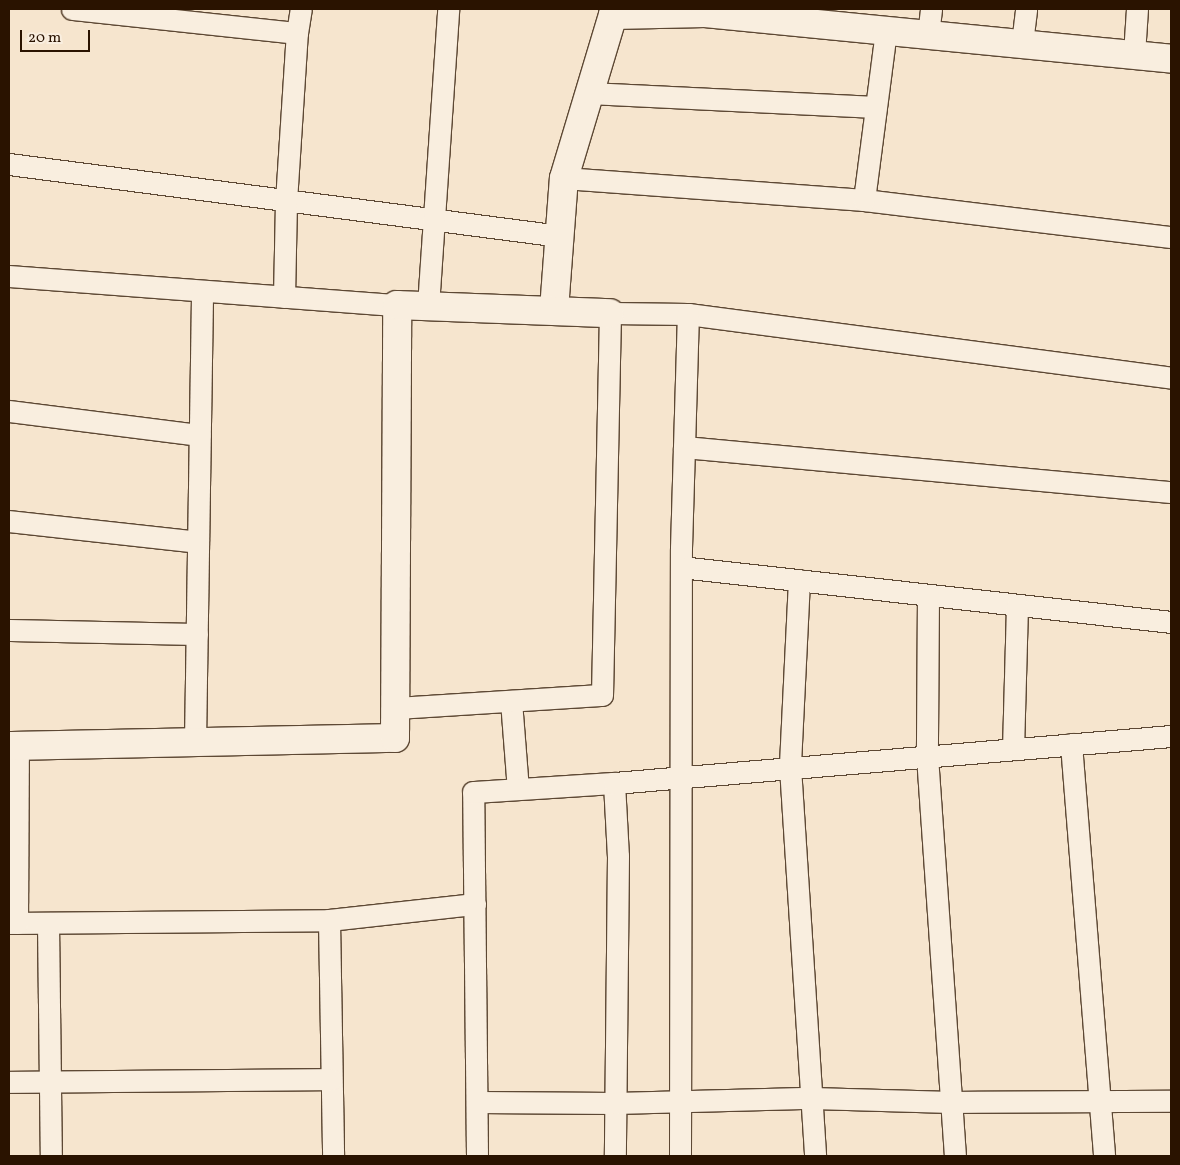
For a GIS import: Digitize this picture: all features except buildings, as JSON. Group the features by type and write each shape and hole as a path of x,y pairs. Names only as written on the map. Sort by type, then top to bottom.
{"main road":[{"path":"554,310 564,178 613,12 705,11 802,15 886,30 930,21 1022,44 1171,59"},
{"path":"13,746 395,738 397,305 610,312"}],"street":[{"path":"72,9 297,33"},
{"path":"284,296 286,201 297,33 301,9"},
{"path":"428,306 448,9"},
{"path":"1022,44 1026,9"},
{"path":"1134,54 1137,9"},
{"path":"864,200 886,30"},
{"path":"589,93 876,107"},
{"path":"9,164 560,236"},
{"path":"564,178 864,200 1171,237"},
{"path":"9,276 397,305"},
{"path":"195,742 202,290"},
{"path":"395,708 602,696 610,312 688,314 1171,378"},
{"path":"680,1156 682,1102 681,567 688,314"},
{"path":"9,411 199,435"},
{"path":"684,447 1171,492"},
{"path":"9,521 198,542"},
{"path":"681,567 1171,622"},
{"path":"799,580 790,767 815,1156"},
{"path":"928,595 927,756 955,1156"},
{"path":"1014,749 1017,605"},
{"path":"9,630 197,634"},
{"path":"511,701 518,789"},
{"path":"478,1156 473,792 614,783 1171,736"},
{"path":"1071,744 1104,1156"},
{"path":"13,746 13,923 329,920 475,904"},
{"path":"614,783 618,856 615,1156"},
{"path":"329,920 333,1156"},
{"path":"48,923 51,1156"},
{"path":"9,1082 332,1080"},
{"path":"477,1102 616,1103 812,1098 951,1102 1171,1101"}]}
